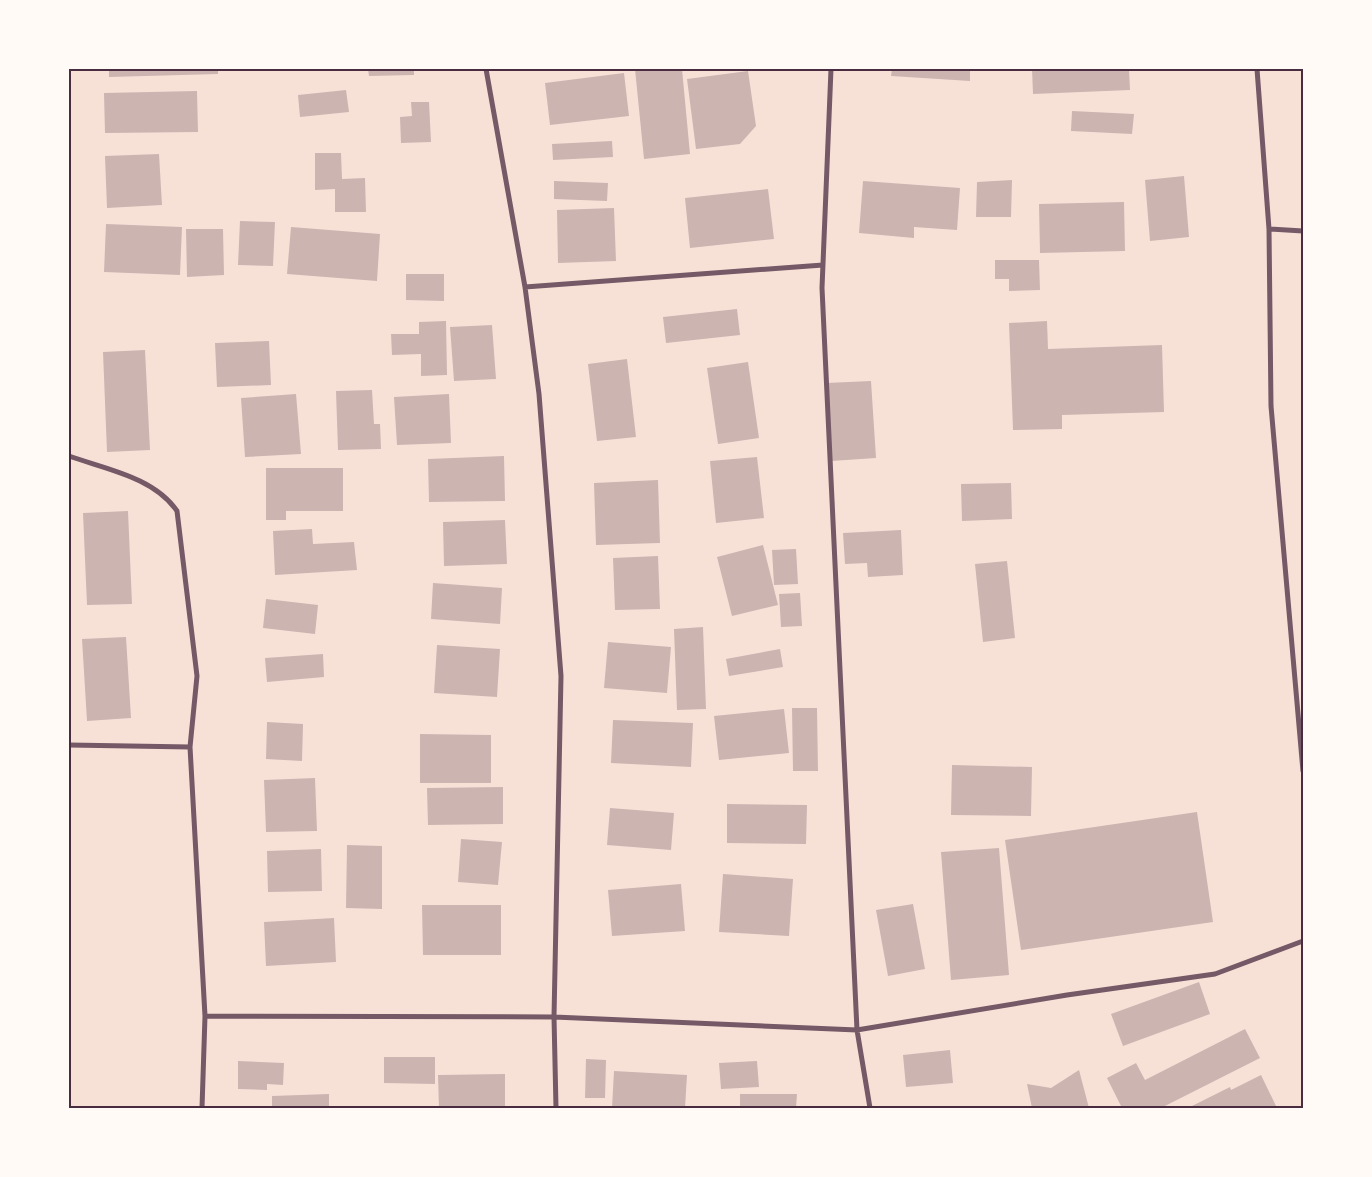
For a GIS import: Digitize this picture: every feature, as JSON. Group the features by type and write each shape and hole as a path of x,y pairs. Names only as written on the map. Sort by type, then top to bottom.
{"street":[{"path":"486,69 525,287 539,394 561,676 554,1017 556,1108"},
{"path":"831,69 822,288 858,1030 870,1108"},
{"path":"1257,69 1269,229 1271,406 1303,771"},
{"path":"1269,229 1303,231"},
{"path":"525,287 823,265"},
{"path":"69,456 145,483 168,497 177,511 197,676 190,748 205,1016 202,1108"},
{"path":"69,745 190,748"},
{"path":"205,1016 554,1017 858,1030 1067,995 1215,974 1303,941"}],"building":[{"path":"109,69 218,69 218,74 109,77"},
{"path":"368,69 414,69 414,75 369,76"},
{"path":"635,69 682,69 690,154 644,159"},
{"path":"892,69 970,69 970,81 891,76"},
{"path":"1032,69 1129,69 1130,90 1033,94"},
{"path":"748,71 756,126 740,144 696,149 687,79"},
{"path":"624,73 629,116 550,125 545,83"},
{"path":"346,90 349,112 300,117 298,95"},
{"path":"197,91 198,132 105,133 104,93"},
{"path":"411,102 429,102 431,142 401,143 400,117 412,116"},
{"path":"1072,111 1134,114 1132,134 1071,131"},
{"path":"612,141 613,157 553,160 552,144"},
{"path":"315,153 341,153 342,179 365,178 366,212 335,212 335,189 315,190"},
{"path":"159,154 162,205 107,208 105,156"},
{"path":"1184,176 1189,237 1150,241 1145,180"},
{"path":"1012,180 1011,217 976,217 977,182"},
{"path":"554,181 608,183 607,201 554,199"},
{"path":"863,181 960,188 957,230 914,227 914,238 859,233"},
{"path":"768,189 774,239 690,248 685,198"},
{"path":"1124,202 1125,251 1040,253 1039,204"},
{"path":"614,208 616,261 558,263 557,210"},
{"path":"240,221 275,222 273,266 238,265"},
{"path":"106,224 182,227 180,275 104,272"},
{"path":"291,227 380,234 377,281 287,274"},
{"path":"186,229 223,229 224,275 187,277"},
{"path":"995,260 1039,260 1040,290 1009,291 1009,279 995,279"},
{"path":"406,274 444,274 444,301 406,300"},
{"path":"737,309 740,335 666,343 663,317"},
{"path":"446,321 447,375 421,376 421,354 392,355 391,334 419,334 419,322"},
{"path":"1047,321 1048,349 1162,345 1164,412 1062,415 1062,429 1013,430 1009,323"},
{"path":"492,325 496,379 454,381 450,327"},
{"path":"269,341 271,385 217,387 215,343"},
{"path":"145,350 150,450 107,452 103,352"},
{"path":"627,359 636,437 597,441 588,364"},
{"path":"748,362 759,438 718,444 707,368"},
{"path":"871,381 876,458 831,461 826,383"},
{"path":"372,390 374,424 380,424 381,449 338,450 336,391"},
{"path":"296,394 301,454 245,457 241,398"},
{"path":"449,394 451,443 397,445 394,397"},
{"path":"504,456 505,501 429,502 428,459"},
{"path":"757,457 764,518 716,523 710,461"},
{"path":"266,468 343,468 343,511 286,511 286,520 266,520"},
{"path":"658,480 660,543 596,545 594,483"},
{"path":"1011,483 1012,519 962,521 961,484"},
{"path":"128,511 132,604 87,605 83,513"},
{"path":"505,520 507,564 444,566 443,522"},
{"path":"312,529 313,544 354,542 357,570 275,575 273,531"},
{"path":"901,530 903,575 868,577 867,563 845,564 843,533"},
{"path":"763,545 778,605 732,616 717,557"},
{"path":"796,549 798,584 774,585 772,550"},
{"path":"658,556 660,609 615,610 613,558"},
{"path":"1007,561 1015,638 983,642 975,564"},
{"path":"433,583 502,588 500,624 431,619"},
{"path":"800,593 802,626 781,627 779,594"},
{"path":"266,599 318,605 315,634 263,628"},
{"path":"703,627 706,709 677,710 674,629"},
{"path":"126,637 131,718 87,721 82,639"},
{"path":"608,642 671,647 667,693 604,688"},
{"path":"437,645 500,649 497,697 434,693"},
{"path":"780,649 783,667 729,676 726,659"},
{"path":"323,654 324,677 267,682 265,658"},
{"path":"792,708 817,708 818,771 793,771"},
{"path":"784,709 789,753 719,760 714,716"},
{"path":"613,720 693,723 691,767 611,763"},
{"path":"267,722 303,724 302,761 266,759"},
{"path":"420,734 491,735 491,783 420,783"},
{"path":"952,765 1032,767 1031,816 951,815"},
{"path":"315,778 317,831 266,832 264,780"},
{"path":"503,787 503,824 428,825 427,788"},
{"path":"727,804 807,805 806,844 727,843"},
{"path":"610,808 674,813 671,850 607,845"},
{"path":"1197,812 1213,922 1021,950 1005,840"},
{"path":"461,839 502,842 498,885 458,882"},
{"path":"347,845 382,846 382,909 346,908"},
{"path":"999,848 1009,975 951,980 941,852"},
{"path":"321,849 322,891 268,892 267,851"},
{"path":"723,874 793,879 789,936 719,932"},
{"path":"681,884 685,931 612,936 608,890"},
{"path":"913,904 925,969 888,976 876,910"},
{"path":"422,905 501,905 501,955 423,955"},
{"path":"334,918 336,962 266,966 264,922"},
{"path":"1199,982 1210,1014 1123,1046 1111,1014"},
{"path":"1245,1029 1260,1058 1161,1108 1122,1108 1107,1078 1136,1063 1145,1080"},
{"path":"950,1050 953,1083 906,1087 903,1055"},
{"path":"384,1057 435,1057 435,1084 384,1083"},
{"path":"586,1059 606,1060 605,1098 585,1098"},
{"path":"238,1061 284,1063 283,1085 267,1084 267,1090 238,1089"},
{"path":"757,1061 759,1087 721,1089 719,1063"},
{"path":"1079,1070 1089,1108 1032,1108 1027,1084 1051,1088"},
{"path":"614,1071 687,1075 685,1108 612,1108"},
{"path":"505,1074 505,1108 439,1108 438,1075"},
{"path":"1261,1075 1277,1108 1188,1108 1230,1087 1231,1090"},
{"path":"329,1094 329,1108 272,1108 272,1096"},
{"path":"740,1094 797,1094 796,1108 740,1108"}]}
